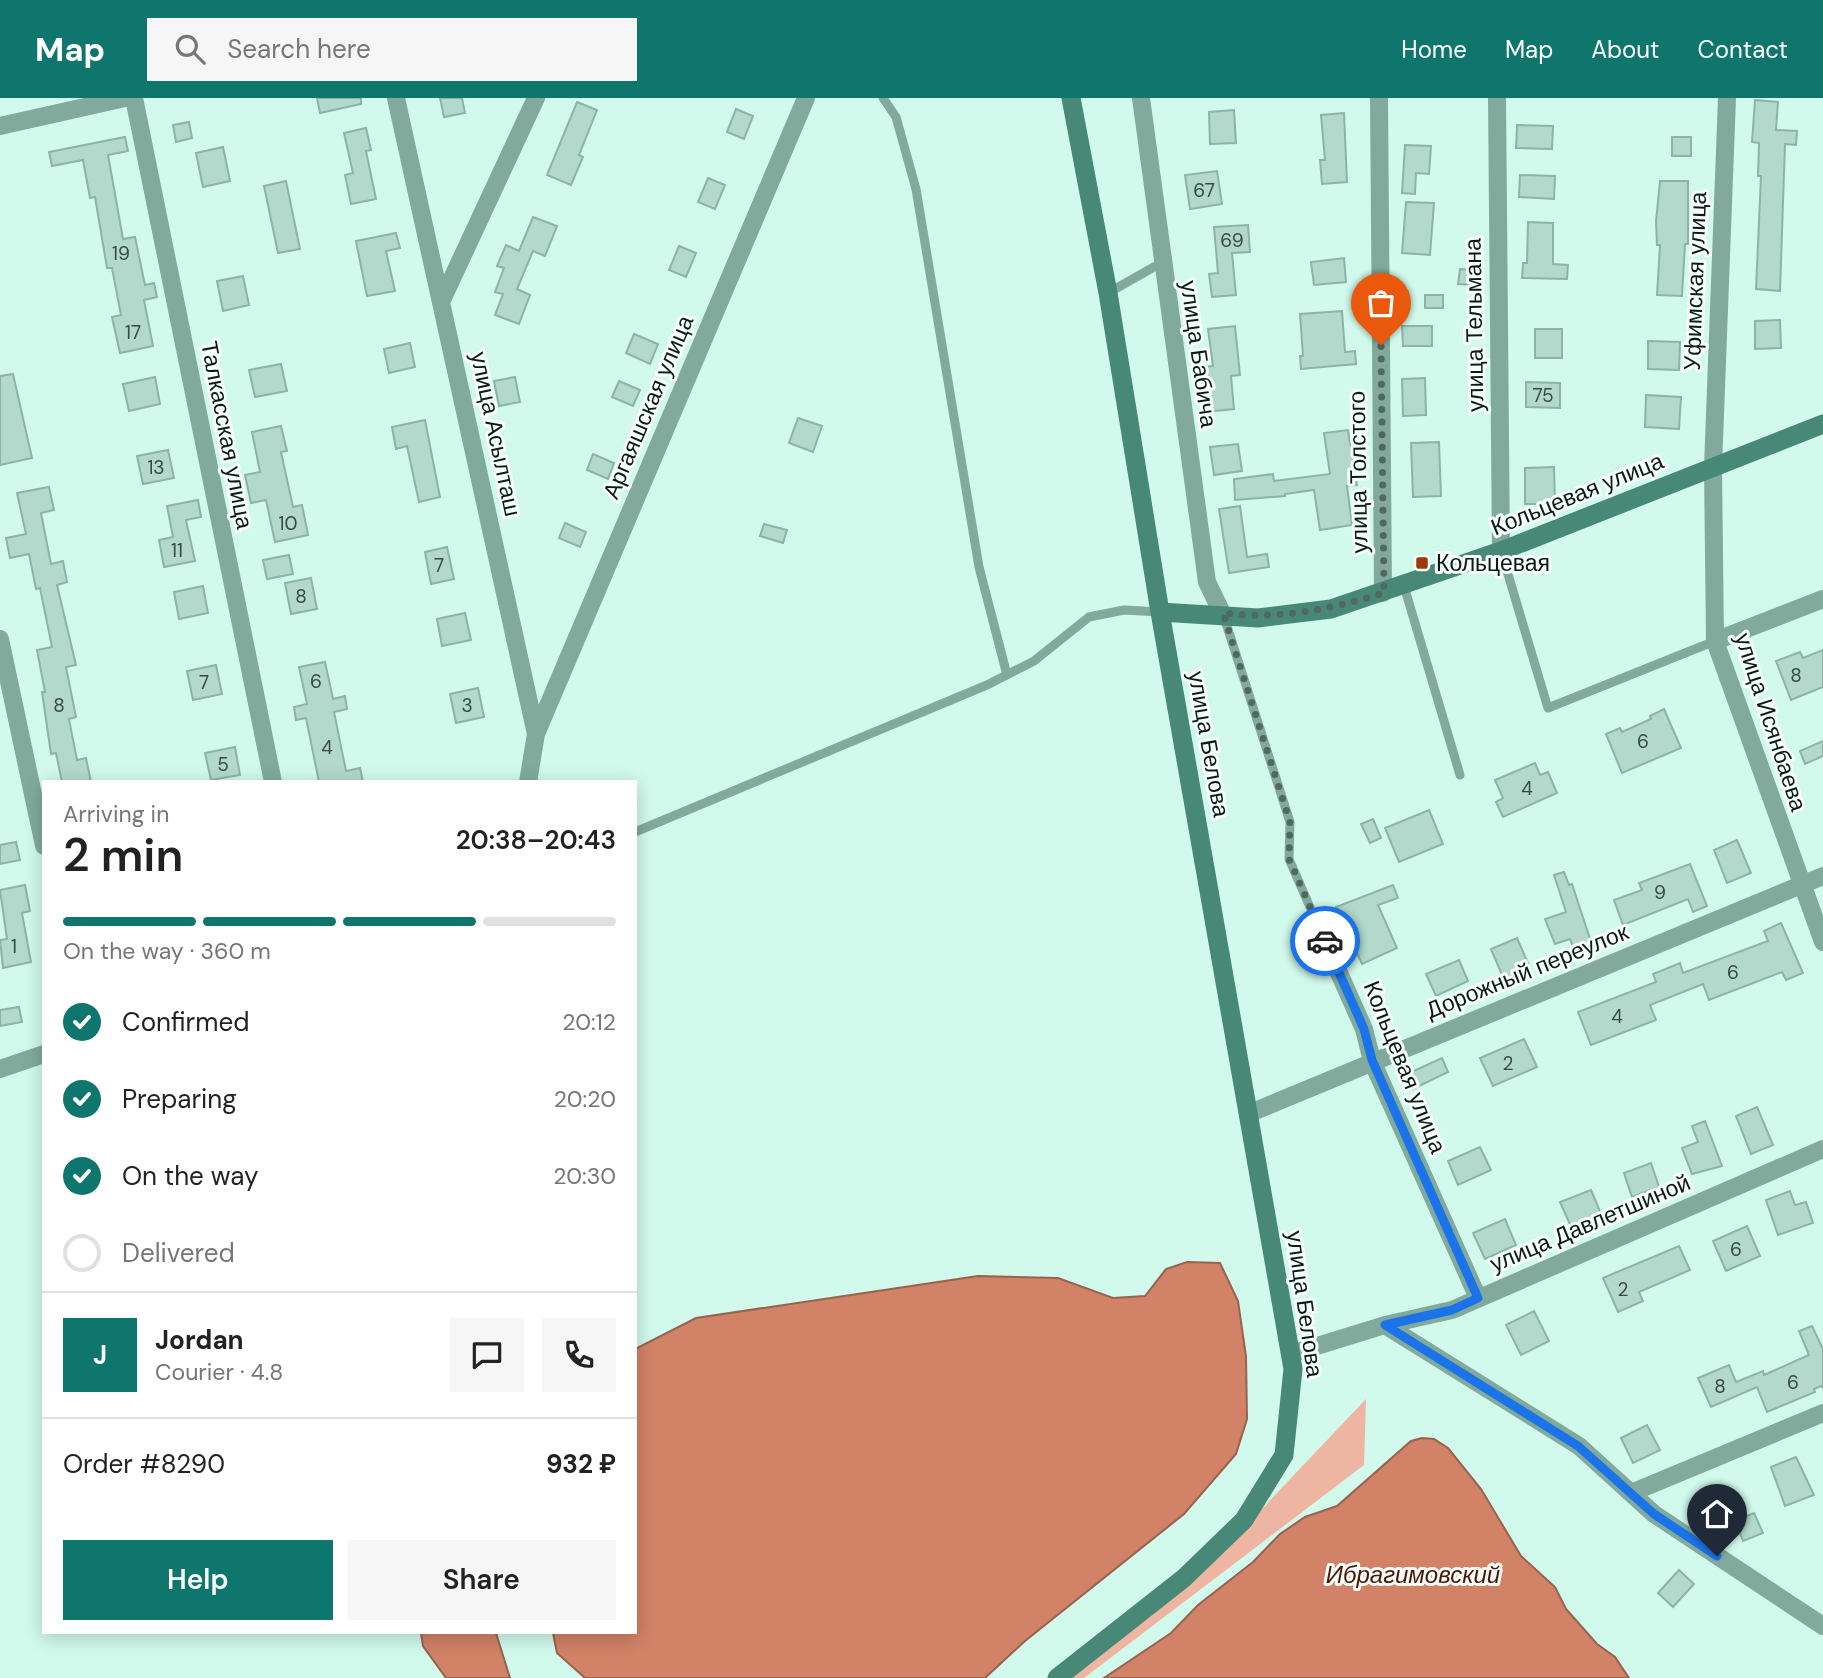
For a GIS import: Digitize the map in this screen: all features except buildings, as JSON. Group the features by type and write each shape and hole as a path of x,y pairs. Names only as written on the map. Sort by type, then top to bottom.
{"main road":[{"name":"улица Белова","path":"1057,1678 1184,1578 1244,1520 1284,1455 1292,1399 1291,1354 1160,612 1108,293 1071,98"},
{"name":"Кольцевая улица","path":"1160,612 1223,613 1258,618 1331,609 1501,551 1823,424"}],"street":[{"path":"0,126 125,98"},
{"name":"Талкасская улица","path":"134,98 273,780"},
{"name":"улица Асылташ","path":"396,98 536,734 528,780"},
{"path":"442,300 536,98"},
{"name":"Аргаяшская улица","path":"536,734 806,98"},
{"name":"улица Бабича","path":"1141,98 1161,263 1207,582 1223,613"},
{"name":"улица Толстого","path":"1379,98 1384,593"},
{"name":"улица Тельмана","path":"1497,98 1501,551"},
{"name":"Уфимская улица","path":"1713,467 1727,98"},
{"name":"улица Исянбаева","path":"1713,467 1715,641 1823,942"},
{"path":"1715,641 1823,599"},
{"path":"0,639 42,837"},
{"name":"Дорожный переулок","path":"1250,1113 1372,1060 1823,876"},
{"name":"Кольцевая улица","path":"1324,937 1364,1029 1372,1060 1478,1298"},
{"path":"0,1069 42,1055"},
{"name":"улица Давлетшиной","path":"1291,1354 1385,1325 1452,1310 1823,1149"},
{"path":"1385,1325 1578,1446 1654,1514 1823,1626"},
{"path":"1631,1493 1823,1413"}],"lane":[{"path":"883,98 896,117 916,189 979,567 1007,675"},
{"path":"1108,293 1161,263"},
{"path":"1501,551 1548,708 1715,641"},
{"path":"1404,586 1460,775"},
{"path":"637,831 1007,675 1034,662 1089,617 1124,610 1160,612"},
{"name":"Кольцевая улица","path":"1223,613 1290,822 1289,859 1324,937"}],"shaded area":[{"path":"1366,1399 1364,1465 1084,1678 1052,1678 1258,1513"}],"water":[{"path":"1187,1262 1220,1263 1238,1301 1246,1356 1247,1419 1236,1454 1184,1514 1025,1641 985,1678 585,1678 557,1653 553,1634 637,1634 637,1348 696,1318 978,1276 1058,1278 1113,1298 1145,1296 1166,1269"},
{"name":"Ибрагимовский","path":"1434,1439 1448,1448 1481,1489 1521,1556 1555,1587 1566,1609 1597,1644 1615,1657 1629,1678 1104,1678 1171,1633 1198,1605 1253,1562 1280,1534 1305,1517 1337,1506 1411,1441"},
{"path":"421,1634 496,1634 510,1678 446,1678 423,1646"}],"way so far":[{"path":"1325,941 1289,859 1290,822 1223,613 1258,618 1331,609 1384,593 1381,345"}],"place":[{"name":"Кольцевая","path":"1422,563"}],"route":[{"path":"1325,941 1364,1029 1372,1060 1478,1298 1452,1310 1385,1325 1578,1446 1654,1514 1717,1556"}]}
